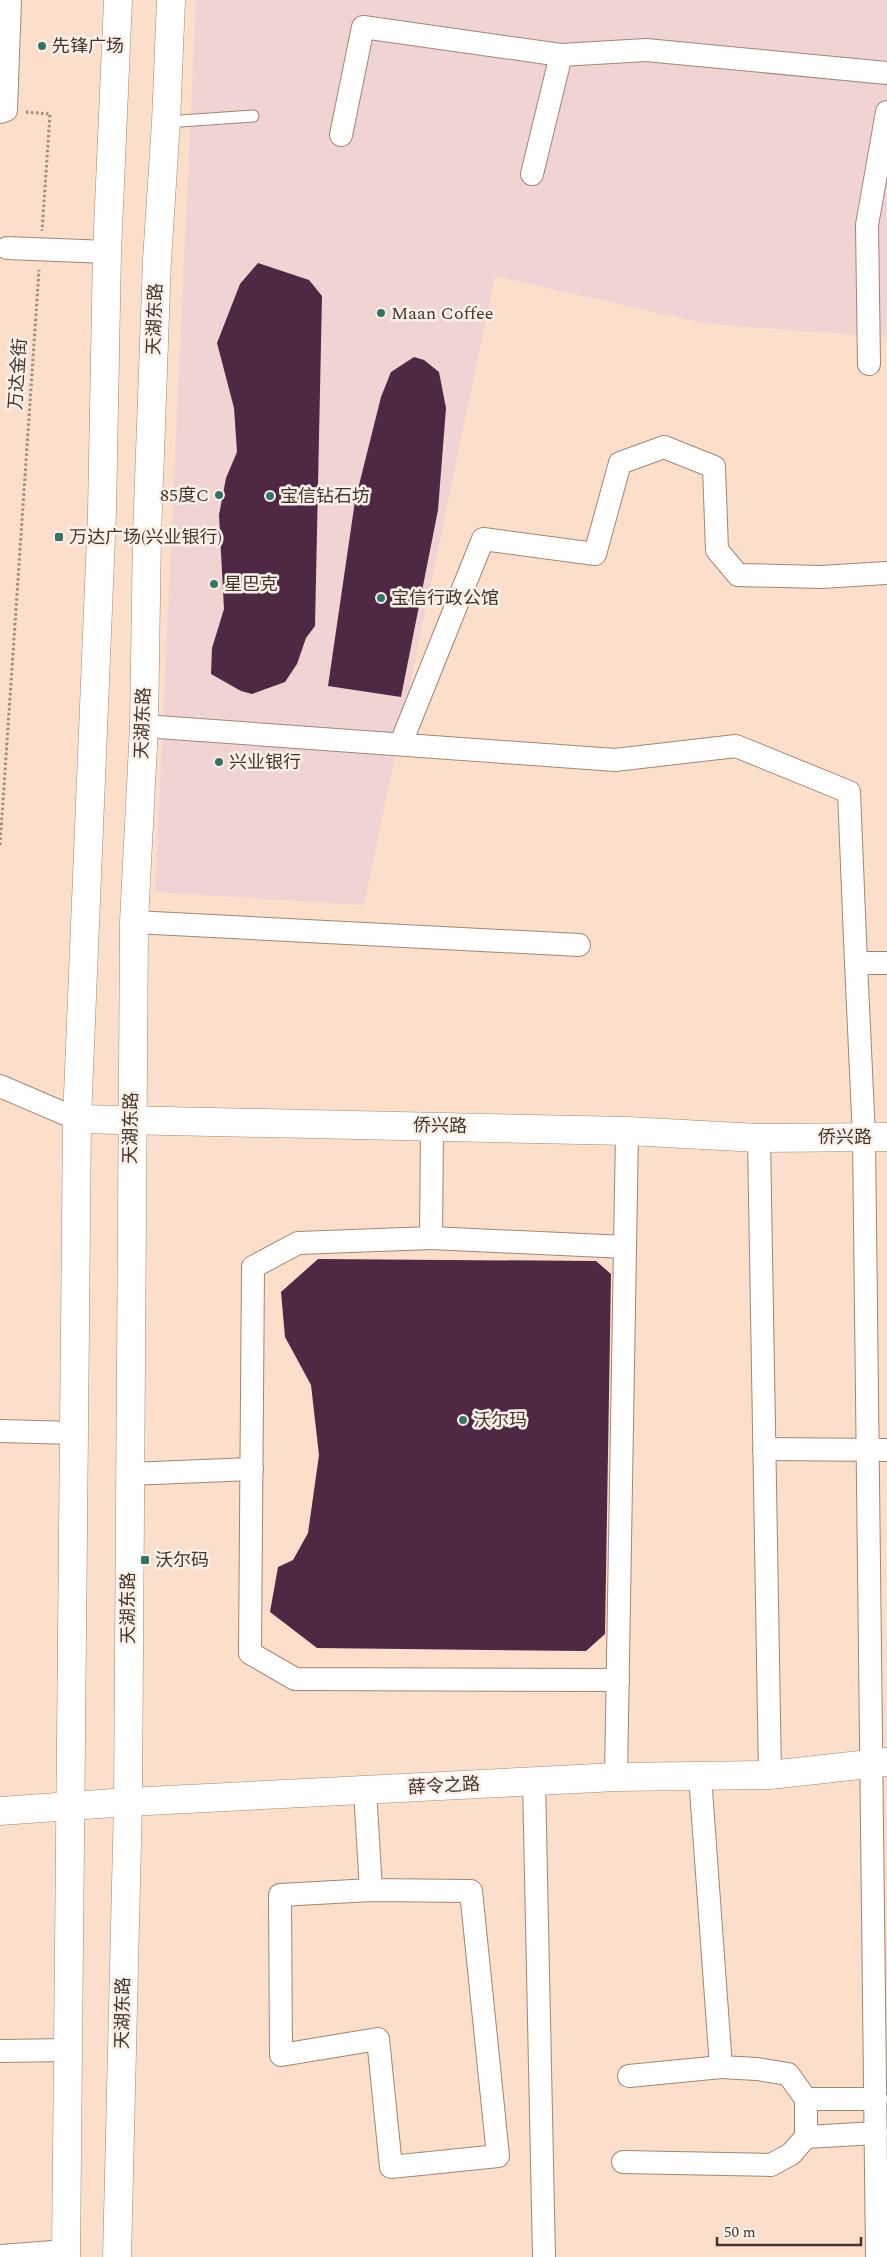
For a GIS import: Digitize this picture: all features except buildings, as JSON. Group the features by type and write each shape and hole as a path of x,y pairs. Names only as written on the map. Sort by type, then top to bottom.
{"main road":[{"path":"66,2254 77,1119 102,512 107,252 118,0"},
{"name":"天湖东路","path":"117,2257 128,1802 131,1120 134,922 144,726 147,535 156,280 166,122 171,0"},
{"name":"侨兴路","path":"77,1119 627,1131 759,1138 876,1137"},
{"name":"薛令之路","path":"0,1811 128,1802 616,1776 770,1775 880,1763"}],"street":[{"path":"0,112 6,110 10,0"},
{"path":"341,135 363,27 561,55 646,50 887,73"},
{"path":"532,174 561,55"},
{"path":"869,364 868,225 887,112"},
{"path":"7,248 107,252"},
{"path":"401,743 483,539 595,554 620,463 664,447 714,467 717,550 738,575 821,577 887,573"},
{"path":"144,726 401,743 615,760 736,746 849,792 856,963 876,1137 880,1763 876,2099 877,2257"},
{"path":"134,922 579,945"},
{"path":"856,963 887,963"},
{"name":"侨兴路","path":"0,1086 77,1119"},
{"path":"431,1238 432,1126"},
{"path":"616,1776 627,1131"},
{"path":"759,1138 770,1775"},
{"path":"618,1680 295,1679 250,1653 253,1267 298,1243 431,1238 625,1247"},
{"path":"0,1431 74,1433"},
{"path":"764,1449 878,1451"},
{"path":"129,1474 252,1469"},
{"path":"700,1776 720,2067"},
{"path":"534,1781 544,2257"},
{"path":"365,1790 371,1890"},
{"path":"371,1890 471,1891 498,2156 391,2167 378,2039 281,2055 280,1895 371,1890"},
{"path":"0,2051 68,2050"},
{"path":"623,2162 771,2165 792,2154 806,2136 806,2099 788,2074 757,2068 720,2067 629,2076"},
{"path":"806,2099 876,2099"},
{"path":"806,2136 876,2133"},
{"path":"0,2256 66,2254"}],"lane":[{"path":"166,122 253,116"}],"path":[{"name":"万达金街","path":"0,846 50,114"}],"shaded area":[{"path":"196,0 887,0 887,337 707,324 495,276 364,905 155,892"}],"place":[{"name":"先锋广场","path":"42,46"},
{"name":"Maan Coffee","path":"381,313"},
{"name":"85度C","path":"219,495"},
{"name":"宝信钻石坊","path":"270,496"},
{"name":"万达广场(兴业银行)","path":"59,537"},
{"name":"星巴克","path":"214,584"},
{"name":"宝信行政公馆","path":"381,598"},
{"name":"兴业银行","path":"219,762"},
{"name":"沃尔玛","path":"463,1420"},
{"name":"沃尔码","path":"145,1560"}]}
